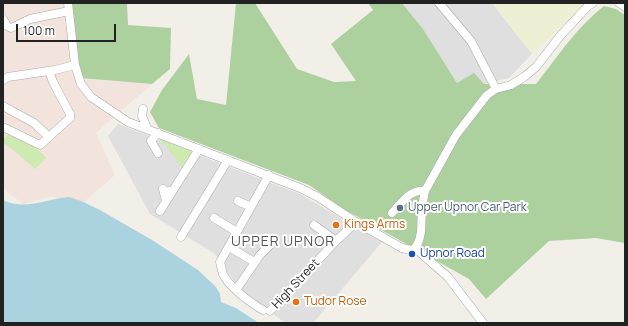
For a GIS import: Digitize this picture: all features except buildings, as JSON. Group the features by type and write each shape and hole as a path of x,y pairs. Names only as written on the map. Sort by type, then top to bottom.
{"street":[{"path":"439,3 471,41 496,89"},
{"path":"3,19 7,26 11,28 30,19 68,7 75,65 81,84 91,97 128,122 269,175 318,196 356,222 402,248 411,250 415,248 419,241 425,191 456,135 487,95 496,89 511,85 536,67 561,35 588,6 593,3"},
{"path":"619,3 625,7"},
{"path":"3,80 75,65"},
{"path":"3,127 40,145 70,116 49,71"},
{"path":"3,106 34,123 49,137"},
{"path":"143,109 142,116 147,128"},
{"path":"158,133 151,141 158,153"},
{"path":"163,189 165,197 197,148"},
{"path":"160,211 197,148"},
{"path":"182,236 228,160"},
{"path":"269,175 220,262 223,275 236,290 260,254 269,246"},
{"path":"392,213 412,193 420,190 425,191"},
{"path":"238,200 251,207"},
{"path":"214,218 237,232"},
{"name":"High Street","path":"236,290 244,297 267,311 356,222"},
{"path":"314,225 336,241"},
{"path":"229,247 251,260"},
{"path":"415,248 448,277 483,323"}],"shaded area":[{"path":"3,3 73,3 84,79 152,84 96,133 115,175 75,210 53,196 23,204 3,189"},
{"path":"402,3 492,3 532,54 509,78 484,84 457,83 423,29"},
{"path":"118,124 300,194 382,242 313,323 285,323 239,288 215,254 150,214 108,136"}],"green space":[{"path":"70,3 127,3 128,25 171,28 170,69 152,84 80,78"},
{"path":"236,3 255,3 297,69 334,82 356,81 331,44 373,10 368,3 402,3 423,29 457,83 474,73 484,84 536,84 568,43 594,14 604,6 616,9 625,15 625,243 596,238 549,241 486,299 469,279 342,208 309,185 159,128 150,112 162,90 189,54 197,99 226,105"},
{"path":"492,3 587,3 532,54"},
{"path":"8,134 34,147 46,158 35,169 11,148 3,144 3,140"},
{"path":"162,134 190,147 192,151 182,166 180,166 173,154 171,155 166,144 163,145 159,138"}],"water":[{"path":"69,197 100,210 152,240 198,270 216,287 220,294 221,302 236,308 259,323 3,323 3,200 11,203 27,204"}],"place":[{"name":"Upper Upnor Car Park","path":"400,208"},
{"name":"Kings Arms","path":"336,225"},
{"name":"Upnor Road","path":"412,254"},
{"name":"Tudor Rose","path":"296,302"}],"district":[{"name":"UPPER UPNOR","path":"283,242"}]}
